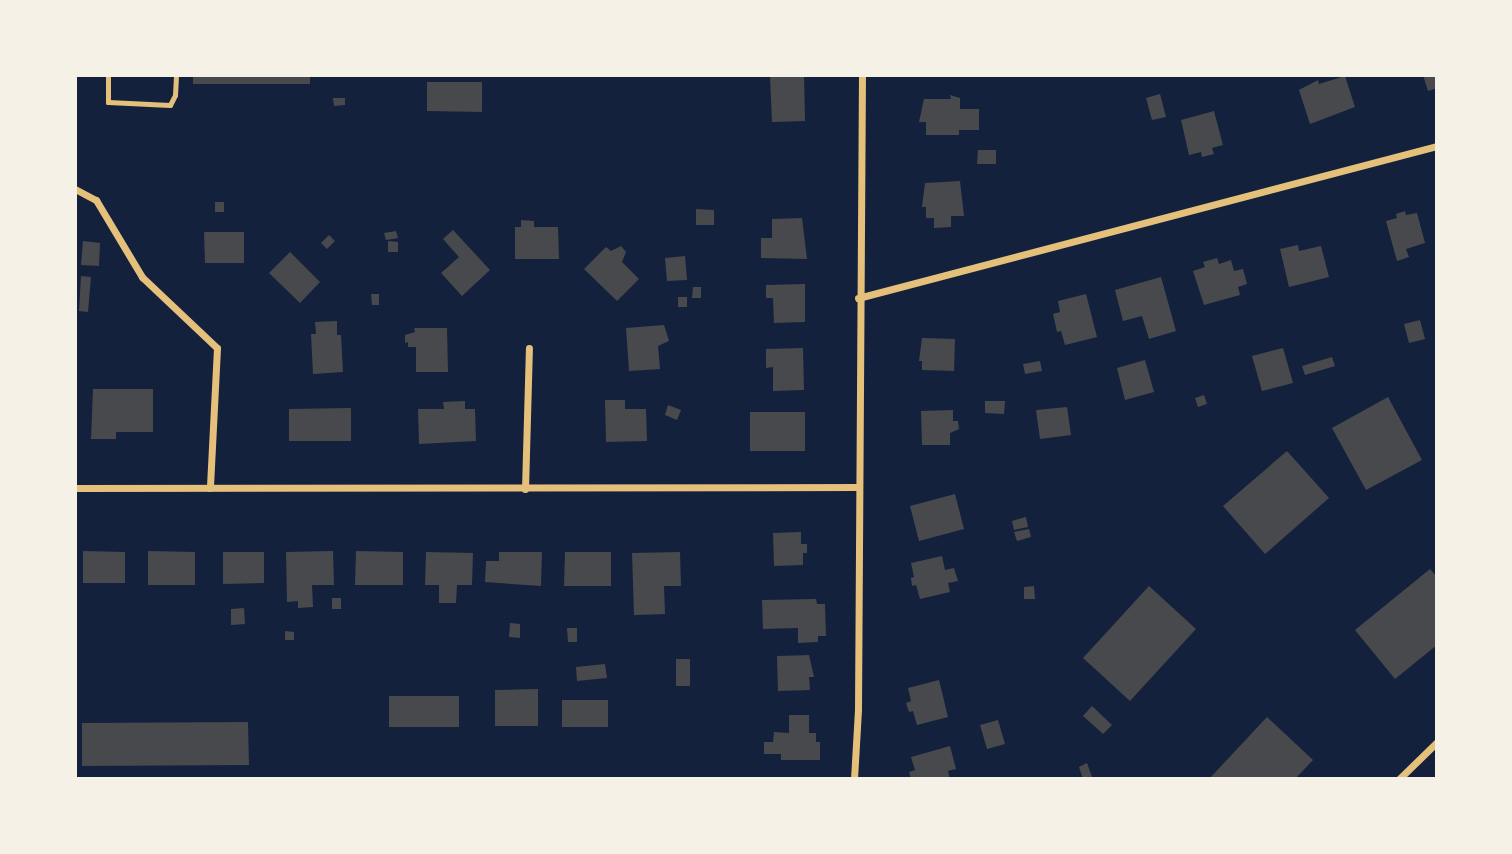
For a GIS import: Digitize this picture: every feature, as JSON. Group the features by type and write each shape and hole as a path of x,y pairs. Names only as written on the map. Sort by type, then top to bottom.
{"street":[{"path":"854,779 858,709 858,298 862,75"},
{"path":"858,298 1437,146"},
{"path":"75,189 96,200 142,277 217,348 210,488"},
{"path":"525,489 529,348"},
{"path":"75,488 859,487"},
{"path":"1399,779 1437,743"}],"lane":[{"path":"108,75 108,102 170,105 175,95 176,75"}],"building":[{"path":"193,75 310,75 310,84 193,84"},
{"path":"804,75 805,121 772,122 770,76"},
{"path":"1423,75 1437,75 1437,88 1428,91"},
{"path":"1345,76 1355,107 1310,124 1299,90 1318,80 1319,84"},
{"path":"427,82 482,82 482,112 427,111"},
{"path":"1160,94 1166,117 1152,120 1146,98"},
{"path":"950,95 960,98 960,109 979,109 979,130 959,130 959,135 926,135 926,122 919,122 924,99 951,99"},
{"path":"333,98 345,98 345,105 334,106"},
{"path":"1214,111 1223,145 1212,148 1214,154 1202,157 1201,152 1189,155 1181,120"},
{"path":"978,150 996,150 996,164 977,164"},
{"path":"960,181 964,216 951,216 951,227 934,228 934,218 926,218 926,207 922,207 925,183"},
{"path":"215,202 224,202 224,212 215,212"},
{"path":"696,209 714,210 714,225 696,225"},
{"path":"1405,211 1406,215 1417,213 1425,243 1406,249 1409,257 1397,261 1386,221 1397,218 1396,214"},
{"path":"802,218 807,259 761,258 761,238 772,238 772,219"},
{"path":"521,220 534,221 534,227 558,227 559,259 515,259 515,227 521,227"},
{"path":"453,230 490,270 462,296 441,273 459,257 443,239"},
{"path":"396,231 398,238 386,240 384,233"},
{"path":"204,232 244,232 244,263 205,263"},
{"path":"329,235 335,241 327,249 321,243"},
{"path":"83,241 100,243 99,266 81,265"},
{"path":"388,241 398,242 398,252 388,252"},
{"path":"1298,245 1299,251 1321,246 1329,277 1289,287 1280,249"},
{"path":"621,246 626,252 622,262 639,279 617,301 584,269 606,247 611,251"},
{"path":"290,252 320,282 300,303 269,273"},
{"path":"685,256 687,280 667,281 665,258"},
{"path":"1217,258 1219,264 1231,260 1234,271 1243,269 1247,284 1238,287 1240,295 1204,305 1193,271 1205,267 1203,262"},
{"path":"81,276 91,277 88,312 79,311"},
{"path":"1161,277 1176,331 1149,339 1142,316 1123,321 1115,290"},
{"path":"805,284 805,322 774,323 773,298 766,298 766,285"},
{"path":"693,287 701,287 701,298 692,298"},
{"path":"371,294 379,294 379,305 372,305"},
{"path":"1086,294 1097,337 1065,345 1061,331 1057,332 1053,314 1060,312 1058,301"},
{"path":"678,297 687,297 687,307 678,307"},
{"path":"1420,320 1425,339 1409,343 1404,324"},
{"path":"337,321 337,335 341,335 343,372 313,374 311,334 316,334 315,322"},
{"path":"664,325 669,341 658,346 660,369 629,371 626,328"},
{"path":"414,328 447,328 448,372 416,372 416,347 408,347 408,342 405,343 405,335 415,332"},
{"path":"922,338 955,339 954,371 922,370 922,361 919,361"},
{"path":"803,348 804,390 773,391 773,367 766,368 766,349"},
{"path":"1283,348 1293,383 1262,391 1252,356"},
{"path":"1332,357 1335,366 1305,375 1302,366"},
{"path":"1145,360 1154,392 1125,400 1117,368"},
{"path":"1040,361 1042,371 1025,374 1023,364"},
{"path":"93,389 153,389 153,432 116,432 116,439 91,439"},
{"path":"1204,395 1207,404 1198,407 1195,398"},
{"path":"1388,397 1422,460 1366,490 1332,428"},
{"path":"605,400 625,400 625,409 646,409 647,441 606,442"},
{"path":"465,401 465,409 475,409 476,441 419,444 418,409 444,409 443,402"},
{"path":"985,401 1005,401 1004,414 985,413"},
{"path":"668,405 681,410 677,420 665,415"},
{"path":"1067,407 1071,435 1040,439 1036,410"},
{"path":"351,408 351,441 289,441 289,409"},
{"path":"953,410 953,421 958,421 959,429 950,433 950,445 922,445 921,411"},
{"path":"750,412 805,412 805,451 750,451"},
{"path":"1287,451 1329,498 1265,554 1223,506"},
{"path":"955,494 964,529 919,541 910,506"},
{"path":"1026,517 1028,527 1014,530 1012,521"},
{"path":"1029,529 1031,537 1017,541 1014,532"},
{"path":"801,532 801,544 807,544 807,553 803,553 803,565 774,566 773,533"},
{"path":"83,551 125,552 125,583 83,583"},
{"path":"148,551 195,552 195,585 148,585"},
{"path":"333,551 334,585 312,585 313,607 298,608 298,601 287,602 286,552"},
{"path":"356,551 403,552 403,585 355,585"},
{"path":"223,552 264,552 264,583 223,584"},
{"path":"426,552 473,553 472,585 457,585 456,603 439,603 439,585 425,585"},
{"path":"499,552 542,552 541,586 485,582 486,561 499,561"},
{"path":"565,552 611,552 611,586 564,586"},
{"path":"680,552 681,586 664,586 665,614 634,615 632,553"},
{"path":"942,556 945,570 954,568 958,581 948,583 950,592 920,599 916,585 912,586 911,578 914,577 911,563"},
{"path":"1430,569 1437,577 1437,645 1395,679 1355,630"},
{"path":"1034,586 1035,599 1024,599 1024,587"},
{"path":"1149,586 1196,629 1130,701 1083,658"},
{"path":"332,598 341,598 341,609 332,609"},
{"path":"816,599 817,604 825,604 826,636 818,636 818,642 798,643 798,628 763,629 762,600"},
{"path":"244,608 245,624 231,625 231,609"},
{"path":"510,623 520,624 520,638 509,637"},
{"path":"567,628 577,628 577,642 568,642"},
{"path":"285,631 294,632 294,640 285,640"},
{"path":"809,655 814,677 809,677 810,690 778,691 777,656"},
{"path":"676,659 690,659 690,686 676,686"},
{"path":"605,664 607,678 577,681 576,667"},
{"path":"939,680 948,717 917,725 913,711 909,712 906,703 911,701 908,688"},
{"path":"538,689 538,726 495,726 495,690"},
{"path":"389,696 459,696 459,727 389,727"},
{"path":"562,700 608,700 608,727 562,727"},
{"path":"1092,706 1112,725 1103,734 1083,716"},
{"path":"789,715 809,715 809,733 816,733 816,742 820,742 820,760 781,760 781,754 764,754 764,742 773,742 774,732 789,733"},
{"path":"1267,717 1313,760 1295,779 1209,779"},
{"path":"998,720 1005,744 987,749 980,725"},
{"path":"248,722 249,765 82,766 82,723"},
{"path":"950,746 956,769 948,771 950,779 911,779 909,772 915,770 911,757"},
{"path":"1087,763 1092,777 1083,779 1079,767"}]}
